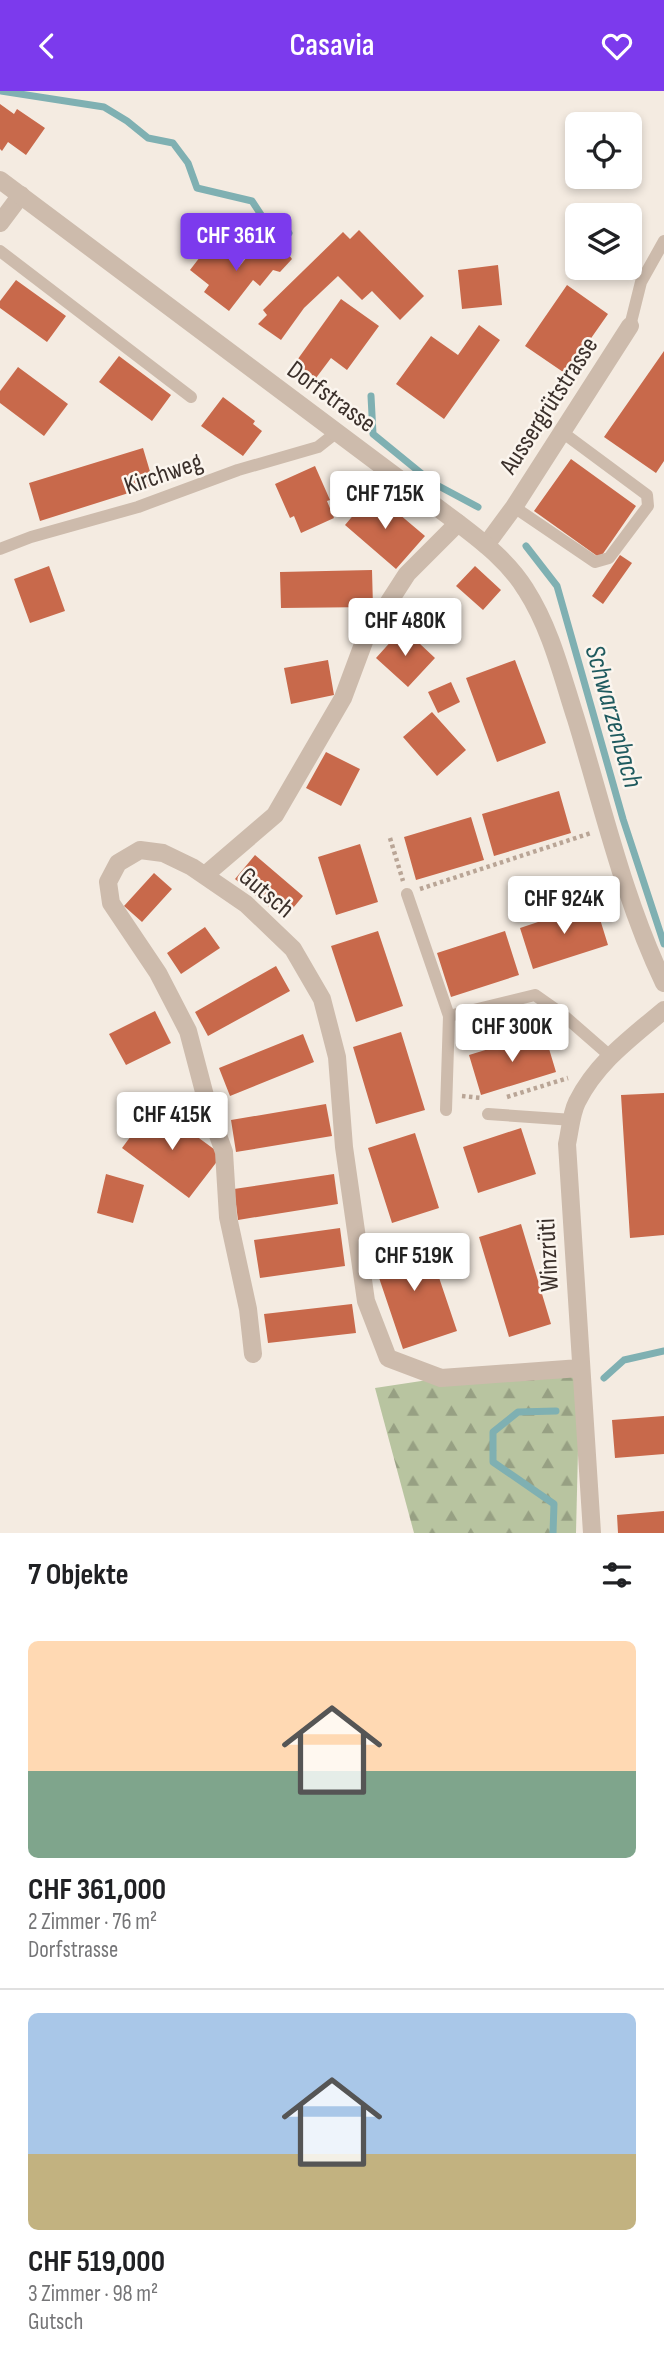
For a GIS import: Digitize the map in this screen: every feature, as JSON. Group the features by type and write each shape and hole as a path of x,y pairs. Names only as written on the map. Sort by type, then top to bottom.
{"street":[{"name":"Dorfstrasse","path":"0,180 458,523 486,545 514,573 536,607 557,660 637,918 664,983"},
{"path":"0,223 21,195"},
{"name":"Aussergrütstrasse","path":"486,545 514,507 630,326"},
{"path":"205,875 275,815 343,698 365,639 407,574 458,523"},
{"name":"Gutsch","path":"253,1354 248,1309 228,1217 225,1152 208,1107 188,1031 158,973 111,904 108,882 118,863 139,850 163,853 192,867 246,904 293,949 322,999 337,1056 344,1147 366,1301 388,1358 440,1378 580,1368"},
{"name":"Winzrüti","path":"592,1533 567,1144 576,1104 604,1062 664,1010"}],"lane":[{"path":"630,326 641,282 664,241"},
{"path":"0,251 191,397"},
{"name":"Kirchweg","path":"0,549 31,537 138,507 238,470 318,447 337,432"},
{"path":"514,507 595,562 609,558 648,506 647,495 562,432"},
{"path":"407,894 449,1016 446,1110"},
{"path":"449,1016 535,995 562,1014 604,1062"},
{"path":"488,1114 573,1120"}],"path":[{"path":"390,838 407,894 609,827"},
{"path":"498,1100 604,1062"},
{"path":"447,1095 485,1098"}],"green space":[{"path":"580,1368 576,1533 414,1533 375,1388 441,1378"}],"building":[{"path":"0,104 14,114 17,109 45,128 26,155 8,142 2,151 0,149"},
{"path":"359,230 424,296 400,320 372,291 362,300 338,276 304,308 281,340 258,324 267,315 263,310 343,232 350,239"},
{"path":"210,244 239,267 255,247 269,258 284,248 292,259 280,272 273,270 260,286 253,280 229,311 204,292 209,285 190,270"},
{"path":"498,265 502,305 462,309 458,270"},
{"path":"16,280 66,316 47,342 0,308 0,301"},
{"path":"567,285 608,314 566,374 525,346"},
{"path":"341,299 379,326 347,370 331,358 316,378 295,363"},
{"path":"479,325 500,340 444,419 396,384 431,336 458,355"},
{"path":"664,351 664,461 656,473 604,437"},
{"path":"119,356 171,395 152,421 99,382"},
{"path":"18,367 68,404 44,436 0,403 0,391"},
{"path":"223,397 255,421 253,424 262,431 243,456 201,426"},
{"path":"143,448 154,485 40,521 29,483"},
{"path":"571,459 636,506 600,558 534,511"},
{"path":"315,466 330,500 327,501 334,518 301,533 294,516 290,518 275,484"},
{"path":"373,492 425,536 396,569 345,525"},
{"path":"620,555 632,563 603,604 592,596"},
{"path":"49,566 65,611 30,623 14,579"},
{"path":"475,566 501,590 483,610 456,586"},
{"path":"372,570 373,607 281,608 280,572"},
{"path":"403,628 435,658 408,687 376,658"},
{"path":"328,660 334,695 291,704 284,668"},
{"path":"515,660 546,743 497,762 466,678"},
{"path":"451,682 460,702 438,713 428,692"},
{"path":"432,712 466,750 437,776 403,737"},
{"path":"326,752 360,769 341,806 306,788"},
{"path":"559,791 571,833 494,856 482,814"},
{"path":"471,817 484,860 416,880 404,837"},
{"path":"360,844 378,902 336,915 318,857"},
{"path":"255,855 303,896 284,919 235,879"},
{"path":"154,873 172,889 142,922 124,906"},
{"path":"595,903 608,945 533,969 520,928"},
{"path":"205,927 220,948 181,974 167,953"},
{"path":"378,931 403,1006 356,1022 331,946"},
{"path":"505,931 519,975 451,997 437,953"},
{"path":"276,966 290,991 208,1036 195,1012"},
{"path":"155,1011 171,1043 126,1065 109,1034"},
{"path":"401,1032 425,1110 376,1124 353,1047"},
{"path":"544,1032 556,1072 481,1095 469,1055"},
{"path":"303,1034 314,1062 230,1096 219,1068"},
{"path":"664,1093 664,1235 630,1238 621,1095"},
{"path":"326,1104 332,1136 236,1152 231,1120"},
{"path":"154,1105 222,1155 189,1198 122,1148"},
{"path":"521,1128 536,1174 478,1193 463,1147"},
{"path":"415,1133 439,1208 392,1223 368,1148"},
{"path":"106,1174 144,1185 133,1223 97,1213"},
{"path":"334,1174 338,1204 238,1220 234,1189"},
{"path":"521,1224 551,1324 509,1337 479,1237"},
{"path":"340,1228 345,1266 260,1278 254,1240"},
{"path":"425,1236 457,1331 403,1349 371,1254"},
{"path":"352,1304 356,1333 268,1343 264,1314"},
{"path":"664,1416 664,1454 615,1458 612,1420"},
{"path":"664,1511 664,1533 618,1533 617,1515"}],"waterway":[{"name":"Schwarzenbach","path":"1,91 104,107 148,138 173,143 188,163 197,188 252,201 275,236 289,233"},
{"name":"Schwarzenbach","path":"371,396 373,434 433,483 478,507"},
{"name":"Schwarzenbach","path":"526,546 557,586 623,819 664,944"},
{"name":"Schwarzenbach","path":"604,1378 624,1360 664,1351"},
{"name":"Schwarzenbach","path":"553,1533 554,1504 493,1462 493,1432 518,1412 556,1411"}]}
